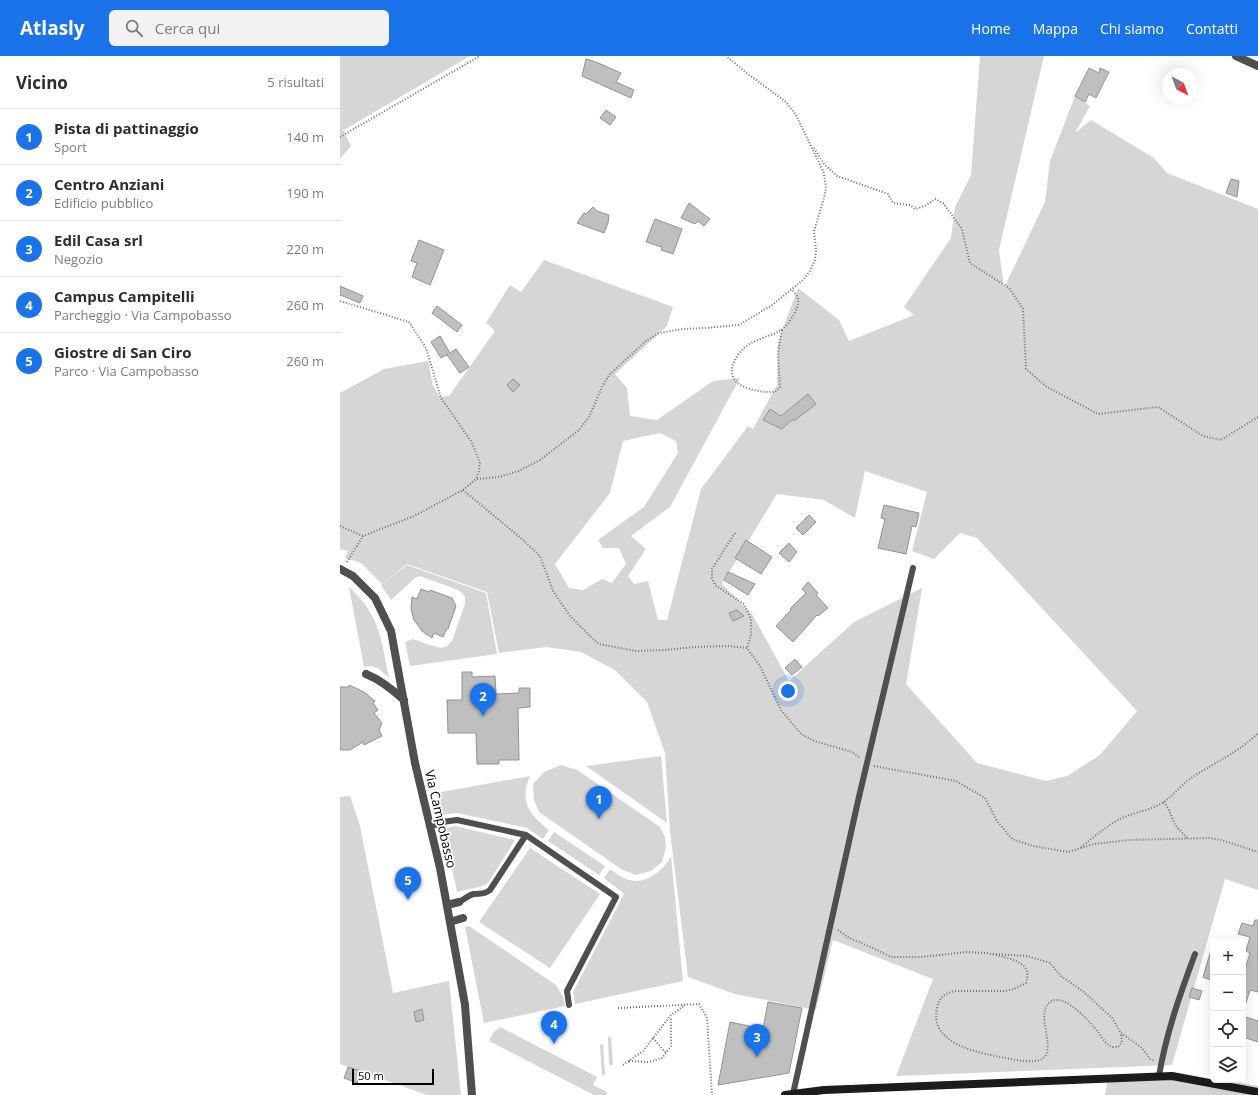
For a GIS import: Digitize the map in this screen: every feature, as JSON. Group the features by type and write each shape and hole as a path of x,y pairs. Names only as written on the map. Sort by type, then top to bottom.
{"main road":[{"path":"789,1094 824,1090 1158,1076 1172,1076 1258,1092"}],"street":[{"path":"1236,56 1258,66"},
{"name":"Via Campobasso","path":"341,569 353,576 375,598 391,631 415,763 440,868 465,1005 472,1095"},
{"path":"366,674 385,684 404,700"},
{"path":"430,825 442,822"},
{"path":"447,905 459,902"},
{"path":"450,922 463,918"}],"lane":[{"path":"789,1094 831,924 858,801 913,568"},
{"path":"442,822 457,820 526,835 616,897 567,991 569,1005"},
{"path":"459,902 469,895 483,894 490,890 526,835"},
{"path":"1158,1076 1170,1027 1195,954"}],"path":[{"path":"340,137 480,56"},
{"path":"476,479 499,477 519,471 540,460 579,430 589,417 609,375 646,341 659,333 682,328 705,328 739,325 772,305 792,290 810,271 816,260 814,231 824,198 826,183 824,172 796,115 786,102 726,56"},
{"path":"810,142 824,164 838,176 888,194 893,202 910,205 915,209 925,206 935,199 943,202 962,229 970,263 1009,288 1022,309 1026,369 1047,387 1098,414 1158,407 1203,436 1221,440 1258,417"},
{"path":"782,330 758,339 738,354 731,372 737,384 746,388 768,392 775,392 780,387 778,353 782,330 796,312 799,302 797,295 792,290"},
{"path":"340,301 409,322 426,348 441,398 471,442 480,462 476,479 463,490 414,516 363,536 341,569"},
{"path":"463,490 506,525 540,556 553,591 570,616 599,644 636,651 721,646 747,648 760,666 781,710 801,734 814,742 852,752 874,766 956,781 985,798 997,821 1012,839 1033,846 1068,852 1094,844 1129,840 1209,838 1221,840 1258,852"},
{"path":"340,526 363,536"},
{"path":"735,533 712,569 712,578 715,585 744,604 751,619 751,635 747,648"},
{"path":"1079,849 1118,820 1164,802 1186,782 1251,740 1258,733"},
{"path":"1164,802 1176,825 1188,839"},
{"path":"831,924 849,938 891,957 967,952 1027,956 1050,963 1061,976 1084,992 1112,1018 1121,1033 1142,1048 1150,1059 1161,1065"},
{"path":"987,953 1019,962 1027,971 1028,978 1026,983 1014,989 1004,991 955,991 947,992 942,996 938,1002 935,1014 938,1026 946,1037 957,1045 983,1054 1034,1061 1042,1059 1046,1055 1049,1046 1043,1017 1046,1007 1050,1002 1056,1000 1067,1002 1080,1012 1112,1047 1118,1047 1122,1042 1121,1033"},
{"path":"623,1065 643,1052 671,1016 686,1004"},
{"path":"618,1008 699,1004 707,1018 712,1095"},
{"path":"630,1061 649,1062 662,1058 666,1054 671,1046 671,1016"},
{"path":"653,1038 666,1054"}],"shaded area":[{"path":"340,56 470,56 344,130 342,128 351,146 340,159"},
{"path":"980,56 1044,56 999,250 1004,288 1045,202 1050,161 1075,96 1090,106 1075,133 1091,120 1154,158 1167,173 1258,209 1258,890 1225,879 1172,1065 896,1076 933,979 833,940 816,1010 735,994 688,977 670,831 665,753 647,702 615,670 581,652 546,647 499,653 487,592 407,564 382,584 361,563 345,558 348,551 340,549 340,393 384,369 428,361 433,386 440,397 449,396 495,331 486,323 510,285 521,292 544,260 673,307 667,326 615,374 627,388 630,416 657,420 713,381 740,378 670,507 631,536 646,549 628,576 634,584 648,581 658,620 667,620 701,489 748,426 753,429 777,385 778,342 798,288 839,320 849,341 914,315 904,307 951,238 955,207 971,175","holes":["660,433 676,441 678,453 644,507 598,540 603,548 619,548 626,564 612,583 602,579 583,590 569,588 555,564 610,493 623,441","865,471 927,492 912,551 934,559 960,533 977,538 1137,711 1100,755 1067,776 1046,781 977,763 906,684 922,588 854,622 789,681 752,614 722,584 777,494 824,500 855,518"]},
{"path":"407,565 486,593 497,654 410,666 405,642 413,639 441,648 447,646 452,641 465,604 465,597 458,590 420,576 415,578 391,600 381,585"},
{"path":"349,587 367,608 378,628 389,678 381,670 375,667 364,667"},
{"path":"661,756 667,823 586,766"},
{"path":"561,765 577,770 660,827 665,837 666,847 662,862 651,871 636,875 621,869 539,812 534,800 533,784 544,772"},
{"path":"530,776 527,785 526,800 531,813 549,830 543,839 527,828 457,813 441,815 436,793"},
{"path":"350,796 360,826 393,993 449,981 461,1095 427,1095 340,1064 340,797"},
{"path":"455,826 515,840 488,883 485,885 457,892 444,829"},
{"path":"554,832 605,866 599,875 548,841"},
{"path":"530,848 600,894 550,968 479,922"},
{"path":"671,856 683,981 575,1004 573,992 624,894 604,878 610,869 626,879 635,881 642,880 659,871"},
{"path":"469,926 556,985 563,997 565,1006 484,1023 465,927"},
{"path":"500,1027 597,1077 593,1085 607,1092 606,1095 594,1095 489,1041 493,1033"},
{"path":"608,1037 611,1037 613,1065 609,1065"},
{"path":"603,1044 605,1075 602,1075 600,1045"},
{"path":"1108,1078 1210,1080 1210,1083 1241,1083 1258,1086 1258,1095 1105,1095"}],"building":[{"path":"586,59 621,73 616,82 634,90 631,98 582,76"},
{"path":"1089,68 1099,73 1100,68 1109,72 1096,98 1089,94 1085,102 1075,96"},
{"path":"606,110 616,117 610,125 600,118"},
{"path":"1231,179 1239,181 1237,197 1226,193"},
{"path":"689,203 710,219 704,226 698,221 695,224 681,218"},
{"path":"593,207 597,211 609,215 604,233 577,223 584,213 586,214"},
{"path":"655,219 682,229 673,254 661,250 662,247 646,242"},
{"path":"419,240 444,250 430,285 412,277 417,263 411,261"},
{"path":"340,286 363,296 360,303 340,295"},
{"path":"437,306 462,325 457,332 432,313"},
{"path":"440,336 450,353 456,349 469,367 460,373 447,355 448,354 441,358 431,342"},
{"path":"513,379 520,385 513,392 507,385"},
{"path":"808,394 816,404 794,421 793,419 782,429 763,420 770,409 781,416"},
{"path":"884,505 919,513 916,527 912,526 906,554 878,548 885,519 881,518"},
{"path":"809,515 816,522 803,535 796,528"},
{"path":"746,540 772,557 761,574 735,558"},
{"path":"789,543 797,552 789,562 779,553"},
{"path":"728,572 755,584 748,595 724,580"},
{"path":"808,582 818,593 816,595 828,608 818,616 817,615 793,642 776,626 806,593 802,589"},
{"path":"421,589 429,592 430,590 452,598 456,606 448,629 447,628 443,637 434,633 432,638 422,631 414,620 411,609 412,597 417,599"},
{"path":"737,610 744,616 733,621 729,613"},
{"path":"795,659 802,667 792,675 785,668"},
{"path":"462,672 472,672 472,677 495,676 496,694 519,693 519,688 530,688 530,707 518,708 519,760 499,760 499,764 477,764 476,733 448,733 447,700 462,700"},
{"path":"349,685 364,692 375,701 373,703 378,710 374,713 382,723 379,730 382,736 364,745 363,742 350,750 340,750 340,687 349,687"},
{"path":"1255,920 1258,920 1258,992 1250,990 1246,1003 1246,966 1250,953 1246,951 1250,937 1238,934 1242,923 1253,926"},
{"path":"1210,953 1210,980 1203,977"},
{"path":"1192,988 1202,991 1199,1000 1189,997"},
{"path":"768,1002 802,1008 789,1073 718,1085 730,1022 763,1029"},
{"path":"422,1009 424,1020 416,1022 414,1012"},
{"path":"1246,1017 1258,1021 1258,1042 1246,1038"},
{"path":"348,1067 361,1071 357,1083 344,1078"}],"place":[{"name":"Centro Anziani","path":"483,716"},
{"name":"Pista di pattinaggio","path":"599,819"},
{"name":"Giostre di San Ciro","path":"408,900"},
{"name":"Campus Campitelli","path":"554,1044"},
{"name":"Edil Casa srl","path":"757,1057"}]}
